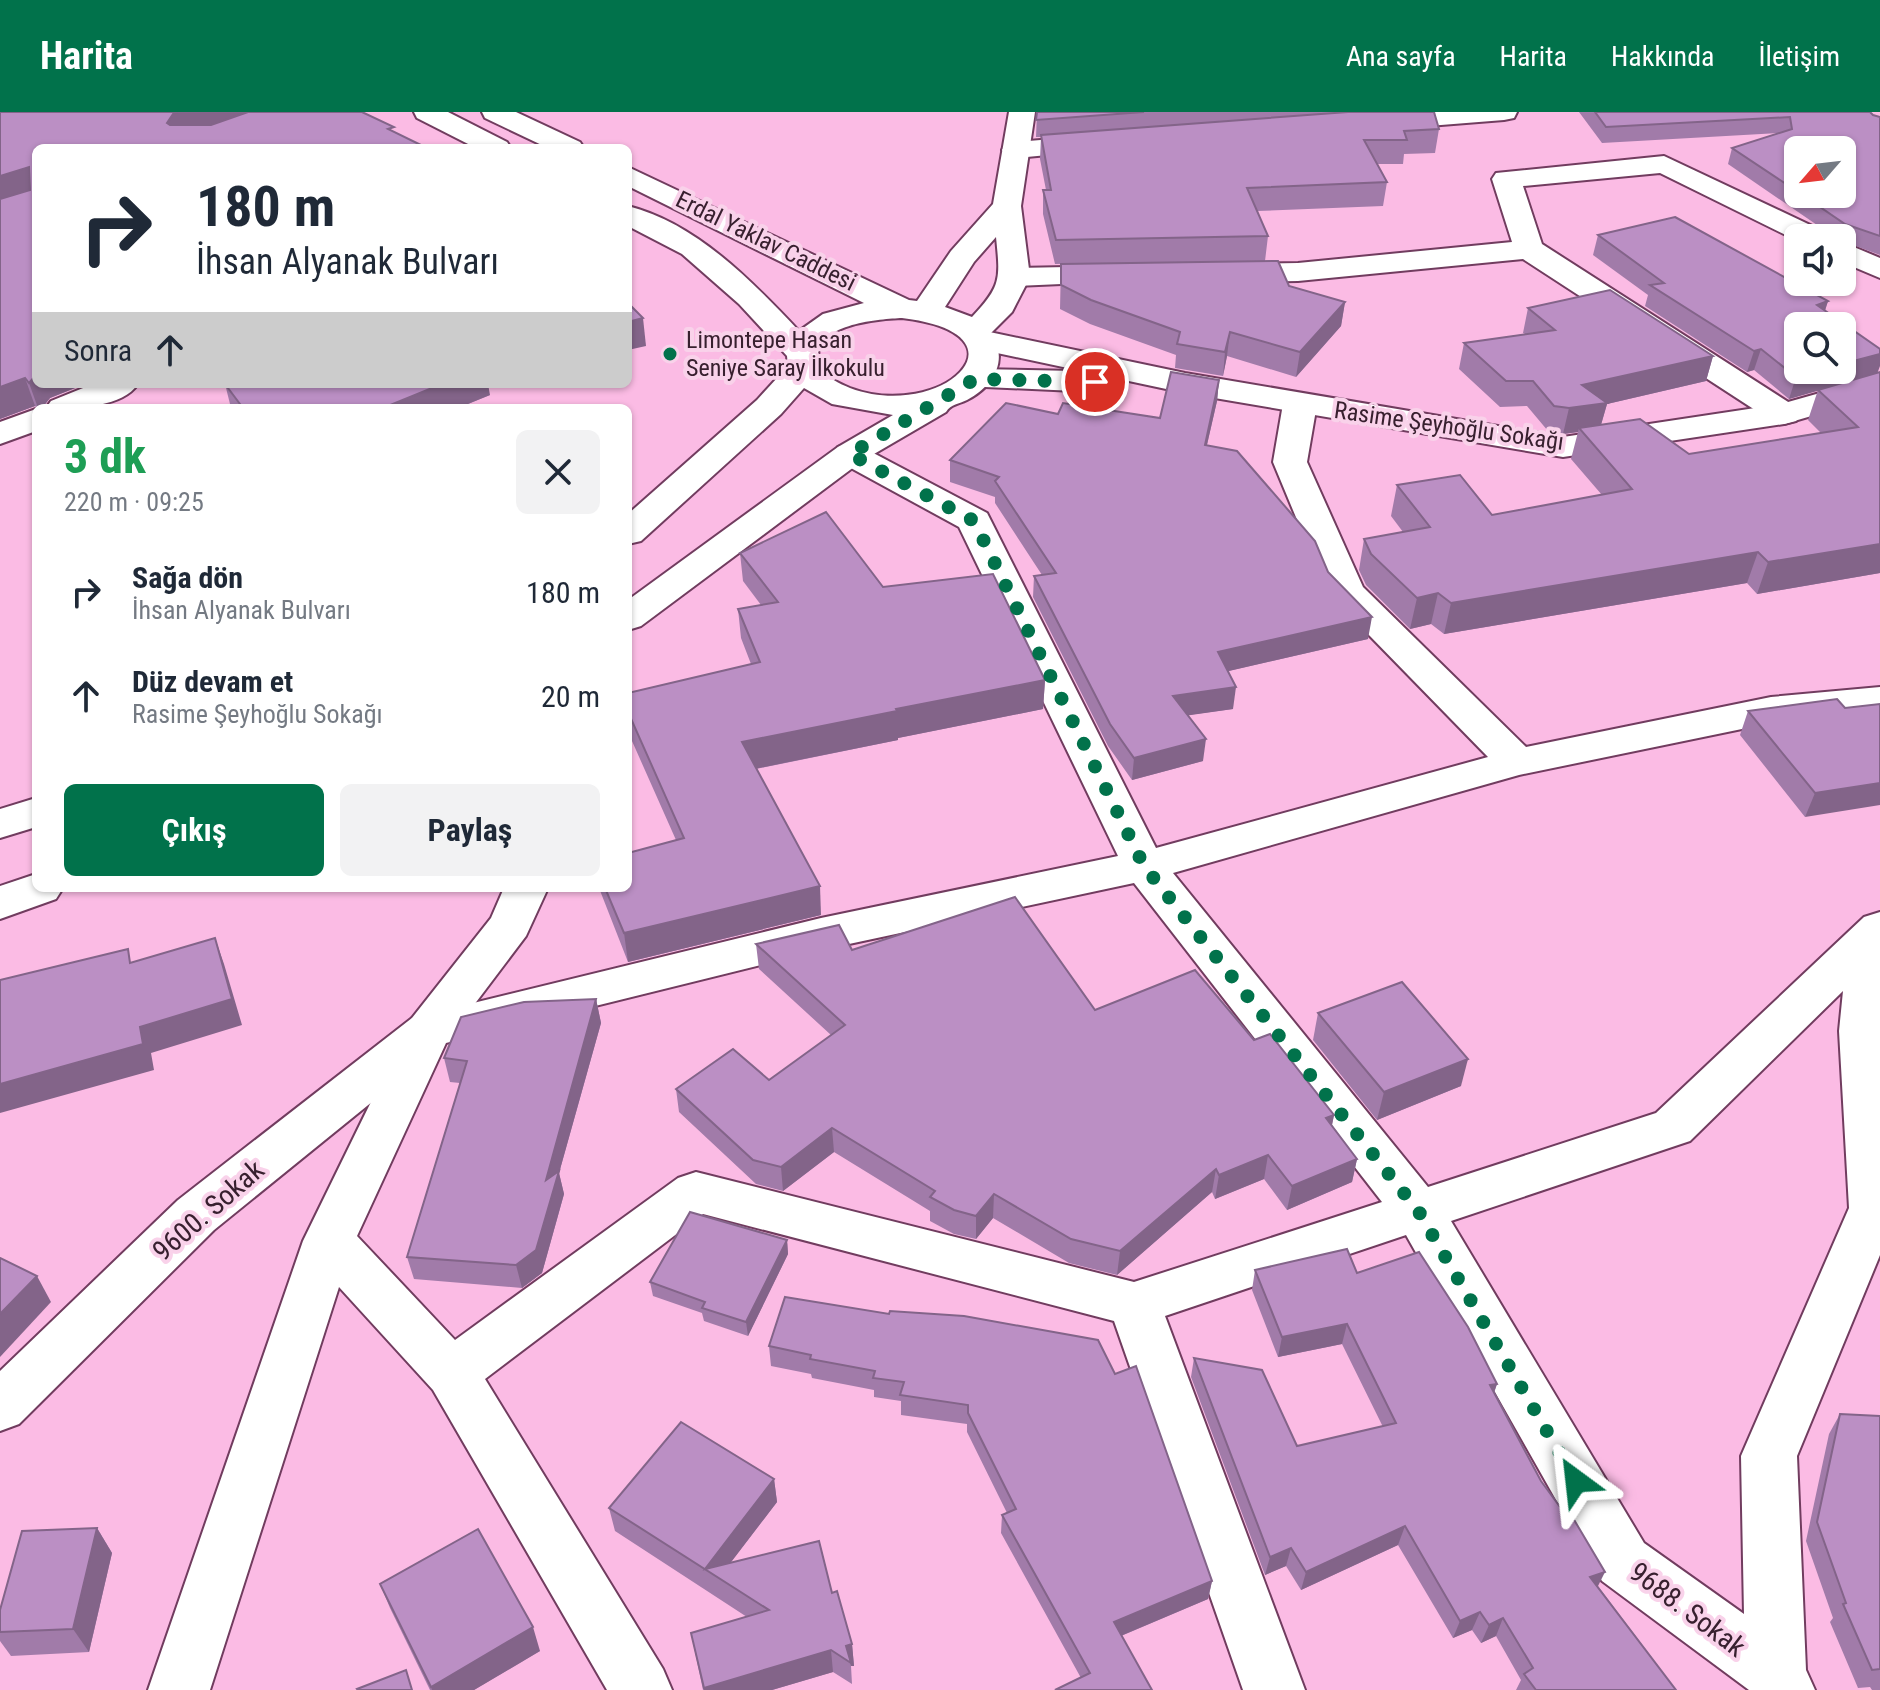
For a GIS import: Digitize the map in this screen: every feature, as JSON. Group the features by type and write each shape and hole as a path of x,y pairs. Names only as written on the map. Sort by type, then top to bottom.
{"street":[{"path":"427,112 489,144"},
{"path":"495,112 562,144"},
{"path":"977,336 1001,305 1015,277 1007,206 1022,112"},
{"path":"1350,124 1504,112"},
{"path":"1016,150 1128,141"},
{"path":"1529,249 1506,179 1664,164 1786,224"},
{"name":"Erdal Yaklav Caddesi","path":"632,177 914,310 956,321 977,336"},
{"path":"632,529 769,407 803,361 810,338 825,325 873,310 914,310 1007,206"},
{"name":"Erdal Yaklav Caddesi","path":"632,217 693,248 750,297 803,361 816,384 865,403 897,405 928,401 965,386"},
{"path":"1188,274 1298,272 1529,249 1784,414"},
{"path":"1856,258 1880,269"},
{"path":"1015,277 1141,275"},
{"path":"977,336 1185,383"},
{"path":"632,619 850,454 965,386 986,364 985,348 977,336"},
{"path":"965,386 1185,383"},
{"name":"Rasime Şeyhoğlu Sokağı","path":"1185,383 1563,447 1784,414 1880,386"},
{"path":"73,404 112,388"},
{"path":"1300,404 1290,462 1346,592 1517,762"},
{"path":"0,434 32,421"},
{"name":"9688. Sokak","path":"850,454 974,521 1144,866 1419,1212 1623,1562 1780,1682"},
{"path":"429,1030 821,934 1144,866 1517,762 1771,710 1880,700"},
{"path":"0,824 32,813"},
{"path":"0,903 32,891"},
{"path":"179,1690 329,1241 429,1030 512,900"},
{"path":"452,1373 696,1192 1134,1304 1673,1127 1876,931"},
{"path":"1780,1682 1769,1456 1874,1208 1871,1029 1876,931"},
{"name":"9600. Sokak","path":"0,1407 196,1215 429,1030"},
{"path":"329,1241 452,1373 641,1690"},
{"path":"1134,1304 1274,1690"}],"building":[{"path":"0,112 177,112 167,123 211,125 248,112 362,112 394,127 388,129 419,144 32,144 32,380 29,383 25,378 0,387 0,199 30,190 29,167 0,176"},
{"path":"1037,112 1144,112 1036,120"},
{"path":"1348,112 1434,112 1439,129 1404,131 1407,140 1364,140 1387,182 1247,188 1268,236 1056,240 1043,190 1051,190 1041,135"},
{"path":"1595,112 1870,112 1880,117 1880,236 1856,228 1856,224 1845,224 1822,208 1856,208 1856,136 1784,136 1784,183 1732,148 1792,129 1790,117 1606,127"},
{"path":"1675,217 1784,277 1784,296 1819,296 1828,301 1817,305 1827,312 1784,312 1784,367 1761,349 1754,351 1650,285 1664,283 1598,235"},
{"path":"1278,261 1289,286 1345,302 1300,352 1230,332 1225,352 1177,344 1180,332 1091,300 1061,285 1061,264"},
{"path":"1610,290 1713,356 1582,385 1607,403 1569,408 1554,406 1533,381 1506,381 1464,343 1555,330 1528,308"},
{"path":"632,307 643,318 632,321"},
{"path":"1856,332 1880,349 1880,354 1856,360"},
{"path":"1171,372 1219,380 1205,445 1237,451 1315,541 1328,572 1372,617 1218,652 1236,687 1173,696 1206,739 1134,758 1110,724 1034,576 1056,573 995,481 999,477 950,460 1006,403 1058,414 1063,403 1160,418"},
{"path":"1880,372 1880,544 1768,562 1758,552 1451,603 1438,593 1417,598 1371,554 1364,539 1430,527 1397,485 1460,475 1492,515 1632,489 1579,428 1640,419 1689,454 1858,427 1818,390 1839,384 1856,384 1856,379"},
{"path":"228,388 432,388 393,404 240,404"},
{"path":"826,512 883,587 993,574 1045,680 742,742 820,886 624,933 607,892 632,892 632,852 684,838 632,721 632,692 760,662 738,609 778,602 740,553"},
{"path":"1837,699 1845,708 1880,704 1880,783 1815,793 1748,711"},
{"path":"1015,897 1095,1010 1195,970 1254,1040 1270,1034 1334,1115 1326,1118 1357,1159 1292,1186 1268,1155 1219,1175 1216,1169 1120,1251 1071,1239 994,1194 976,1216 954,1210 930,1197 935,1191 832,1128 781,1167 753,1160 676,1089 733,1049 769,1080 845,1025 756,944 839,925 852,950"},
{"path":"215,938 232,999 140,1027 143,1044 0,1084 0,980 128,949 130,963"},
{"path":"1402,982 1468,1059 1384,1092 1318,1013"},
{"path":"596,999 546,1180 559,1171 536,1250 516,1265 407,1257 467,1061 444,1058 461,1017 524,1002"},
{"path":"690,1212 787,1240 746,1322 702,1308 705,1302 650,1282"},
{"path":"1347,1249 1357,1273 1419,1252 1468,1327 1497,1384 1490,1385 1541,1481 1569,1519 1573,1518 1605,1572 1590,1577 1676,1690 1536,1690 1524,1674 1533,1668 1503,1618 1489,1625 1480,1612 1460,1621 1405,1526 1306,1572 1291,1548 1270,1557 1194,1358 1262,1370 1297,1446 1396,1423 1347,1324 1282,1337 1255,1270"},
{"path":"0,1258 37,1276 0,1314"},
{"path":"785,1297 889,1314 890,1311 964,1316 1098,1340 1115,1374 1136,1366 1212,1581 1114,1622 1152,1690 1055,1690 1090,1673 1002,1515 1016,1509 968,1413 968,1405 900,1395 904,1382 873,1378 875,1371 810,1359 811,1355 769,1346"},
{"path":"1840,1414 1880,1416 1880,1669 1872,1670 1843,1604 1846,1603 1817,1522"},
{"path":"681,1422 774,1479 705,1569 819,1541 832,1593 837,1591 852,1644 846,1646 851,1663 831,1650 704,1688 691,1633 769,1610 609,1508"},
{"path":"97,1528 73,1629 0,1632 0,1610 22,1531"},
{"path":"478,1529 533,1627 431,1687 380,1584"},
{"path":"406,1670 412,1690 357,1689"}],"place":[{"name":"Limontepe Hasan Seniye Saray İlkokulu","path":"670,354"}],"route":[{"path":"1095,382 975,379 850,454 974,521 1144,866 1419,1212 1576,1481"}]}
